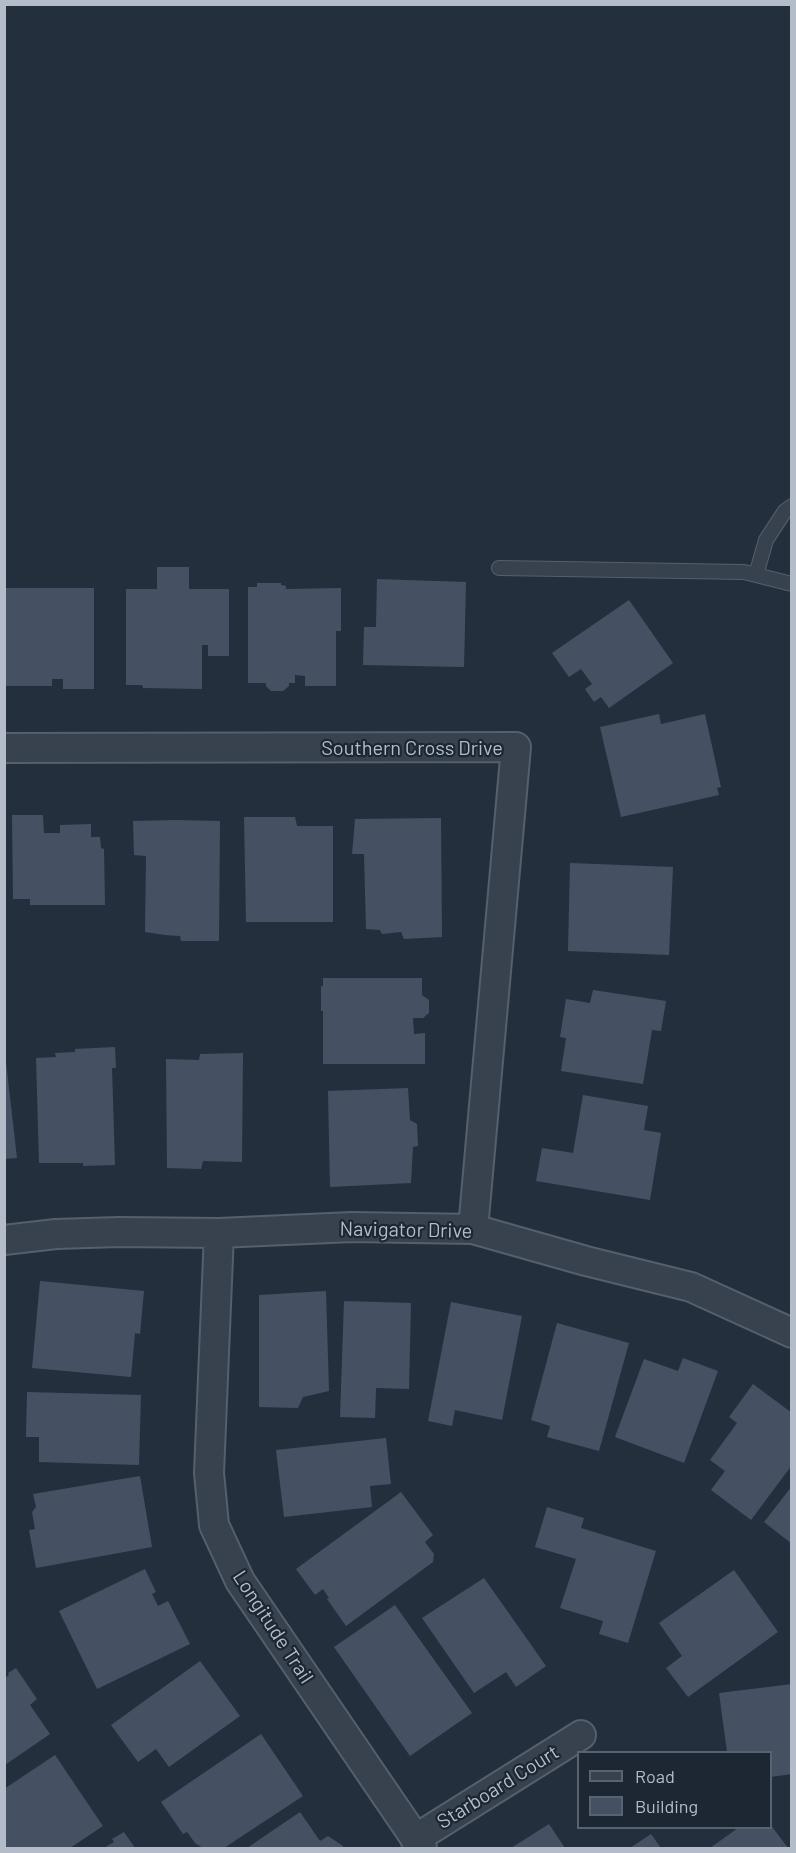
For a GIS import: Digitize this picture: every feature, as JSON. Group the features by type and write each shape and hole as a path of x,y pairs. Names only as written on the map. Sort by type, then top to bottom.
{"street":[{"name":"Southern Cross Drive","path":"4,748 516,747 473,1229"},
{"name":"Navigator Drive","path":"4,1240 56,1234 108,1232 219,1233 352,1227 473,1229 586,1261 691,1287 792,1333"},
{"name":"Longitude Trail","path":"219,1233 209,1473 214,1525 240,1581 419,1844"},
{"name":"Starboard Court","path":"419,1844 581,1735"}],"lane":[{"path":"756,575 766,540 785,512 792,506"},
{"path":"499,568 744,572 792,584"}],"building":[{"path":"157,567 189,567 189,589 229,589 229,656 208,656 208,645 202,645 202,689 143,688 142,685 126,685 126,589 157,589"},
{"path":"377,579 466,582 464,667 363,665 364,627 376,627"},
{"path":"257,583 281,583 286,586 286,589 341,588 341,631 336,631 336,686 305,686 305,676 295,675 295,683 289,683 283,691 271,691 266,683 248,683 248,587 257,587"},
{"path":"6,588 94,588 94,689 63,689 63,679 52,679 52,686 5,686"},
{"path":"629,600 673,663 609,708 601,697 594,702 585,689 592,684 581,669 569,677 552,653"},
{"path":"659,714 661,724 705,714 721,787 717,788 719,795 621,817 600,727"},
{"path":"12,815 43,815 44,833 60,833 60,825 91,824 91,837 100,837 101,848 104,849 105,905 30,905 30,899 13,899"},
{"path":"244,817 295,817 297,826 333,826 333,922 246,922"},
{"path":"441,818 442,937 404,939 401,932 382,934 380,930 366,929 364,854 352,854 355,819"},
{"path":"133,821 220,821 219,941 181,941 180,936 145,932 146,856 134,855"},
{"path":"570,863 673,867 669,955 568,951"},
{"path":"323,978 422,978 422,995 429,1000 429,1013 423,1018 413,1018 414,1034 425,1033 425,1064 323,1064 321,986 323,986"},
{"path":"593,990 666,1001 661,1031 652,1030 643,1084 561,1071 566,1038 560,1037 566,999 590,1003"},
{"path":"115,1047 116,1068 112,1068 115,1165 83,1166 83,1163 39,1163 36,1058 56,1057 55,1053 75,1052 75,1049"},
{"path":"243,1053 242,1162 203,1161 201,1169 167,1168 166,1059 199,1060 200,1054"},
{"path":"4,1062 6,1062 17,1158 4,1159"},
{"path":"408,1088 410,1120 417,1124 418,1146 413,1147 411,1183 330,1187 328,1091"},
{"path":"583,1095 648,1106 644,1130 661,1133 650,1200 536,1181 542,1148 573,1153"},
{"path":"40,1281 144,1291 140,1334 135,1333 131,1377 32,1368"},
{"path":"326,1291 329,1391 303,1397 298,1408 259,1407 259,1295"},
{"path":"344,1301 411,1303 409,1389 376,1388 375,1418 340,1417"},
{"path":"451,1302 522,1316 502,1420 455,1410 452,1426 428,1421"},
{"path":"557,1323 629,1343 599,1451 547,1437 550,1426 531,1420"},
{"path":"683,1358 718,1371 684,1463 615,1437 644,1359 678,1371"},
{"path":"753,1384 792,1413 792,1465 751,1520 711,1490 725,1471 710,1460 737,1423 729,1417"},
{"path":"27,1392 141,1395 139,1465 39,1462 39,1437 26,1437"},
{"path":"386,1438 391,1484 370,1486 372,1507 284,1517 276,1450"},
{"path":"140,1476 152,1547 36,1568 29,1530 35,1529 32,1512 36,1507 33,1494"},
{"path":"792,1486 792,1544 764,1522"},
{"path":"401,1492 433,1535 425,1542 434,1554 433,1562 346,1626 327,1599 329,1598 323,1589 315,1595 296,1569"},
{"path":"547,1507 584,1518 581,1528 656,1551 628,1643 599,1634 603,1621 560,1608 576,1559 535,1547"},
{"path":"145,1569 156,1592 152,1594 158,1606 168,1601 190,1644 97,1689 59,1611"},
{"path":"734,1570 778,1632 688,1697 666,1668 682,1656 659,1623"},
{"path":"484,1578 546,1666 516,1687 506,1672 474,1693 422,1618"},
{"path":"395,1605 472,1713 410,1756 334,1647"},
{"path":"200,1661 240,1716 169,1767 156,1749 138,1762 111,1725"},
{"path":"16,1668 37,1699 30,1705 50,1734 5,1765 5,1678"},
{"path":"792,1684 792,1774 772,1777 772,1751 727,1751 719,1693"},
{"path":"261,1734 303,1796 224,1848 203,1848 195,1843 187,1832 183,1834 161,1802"},
{"path":"55,1755 103,1826 70,1848 4,1848 4,1789"},
{"path":"300,1812 320,1841 328,1836 343,1848 247,1848"},
{"path":"549,1824 565,1848 511,1848"},
{"path":"772,1827 788,1848 710,1848 737,1829 772,1829"},
{"path":"124,1832 135,1848 104,1848 114,1842 112,1839"},
{"path":"651,1834 661,1848 630,1848"}]}
